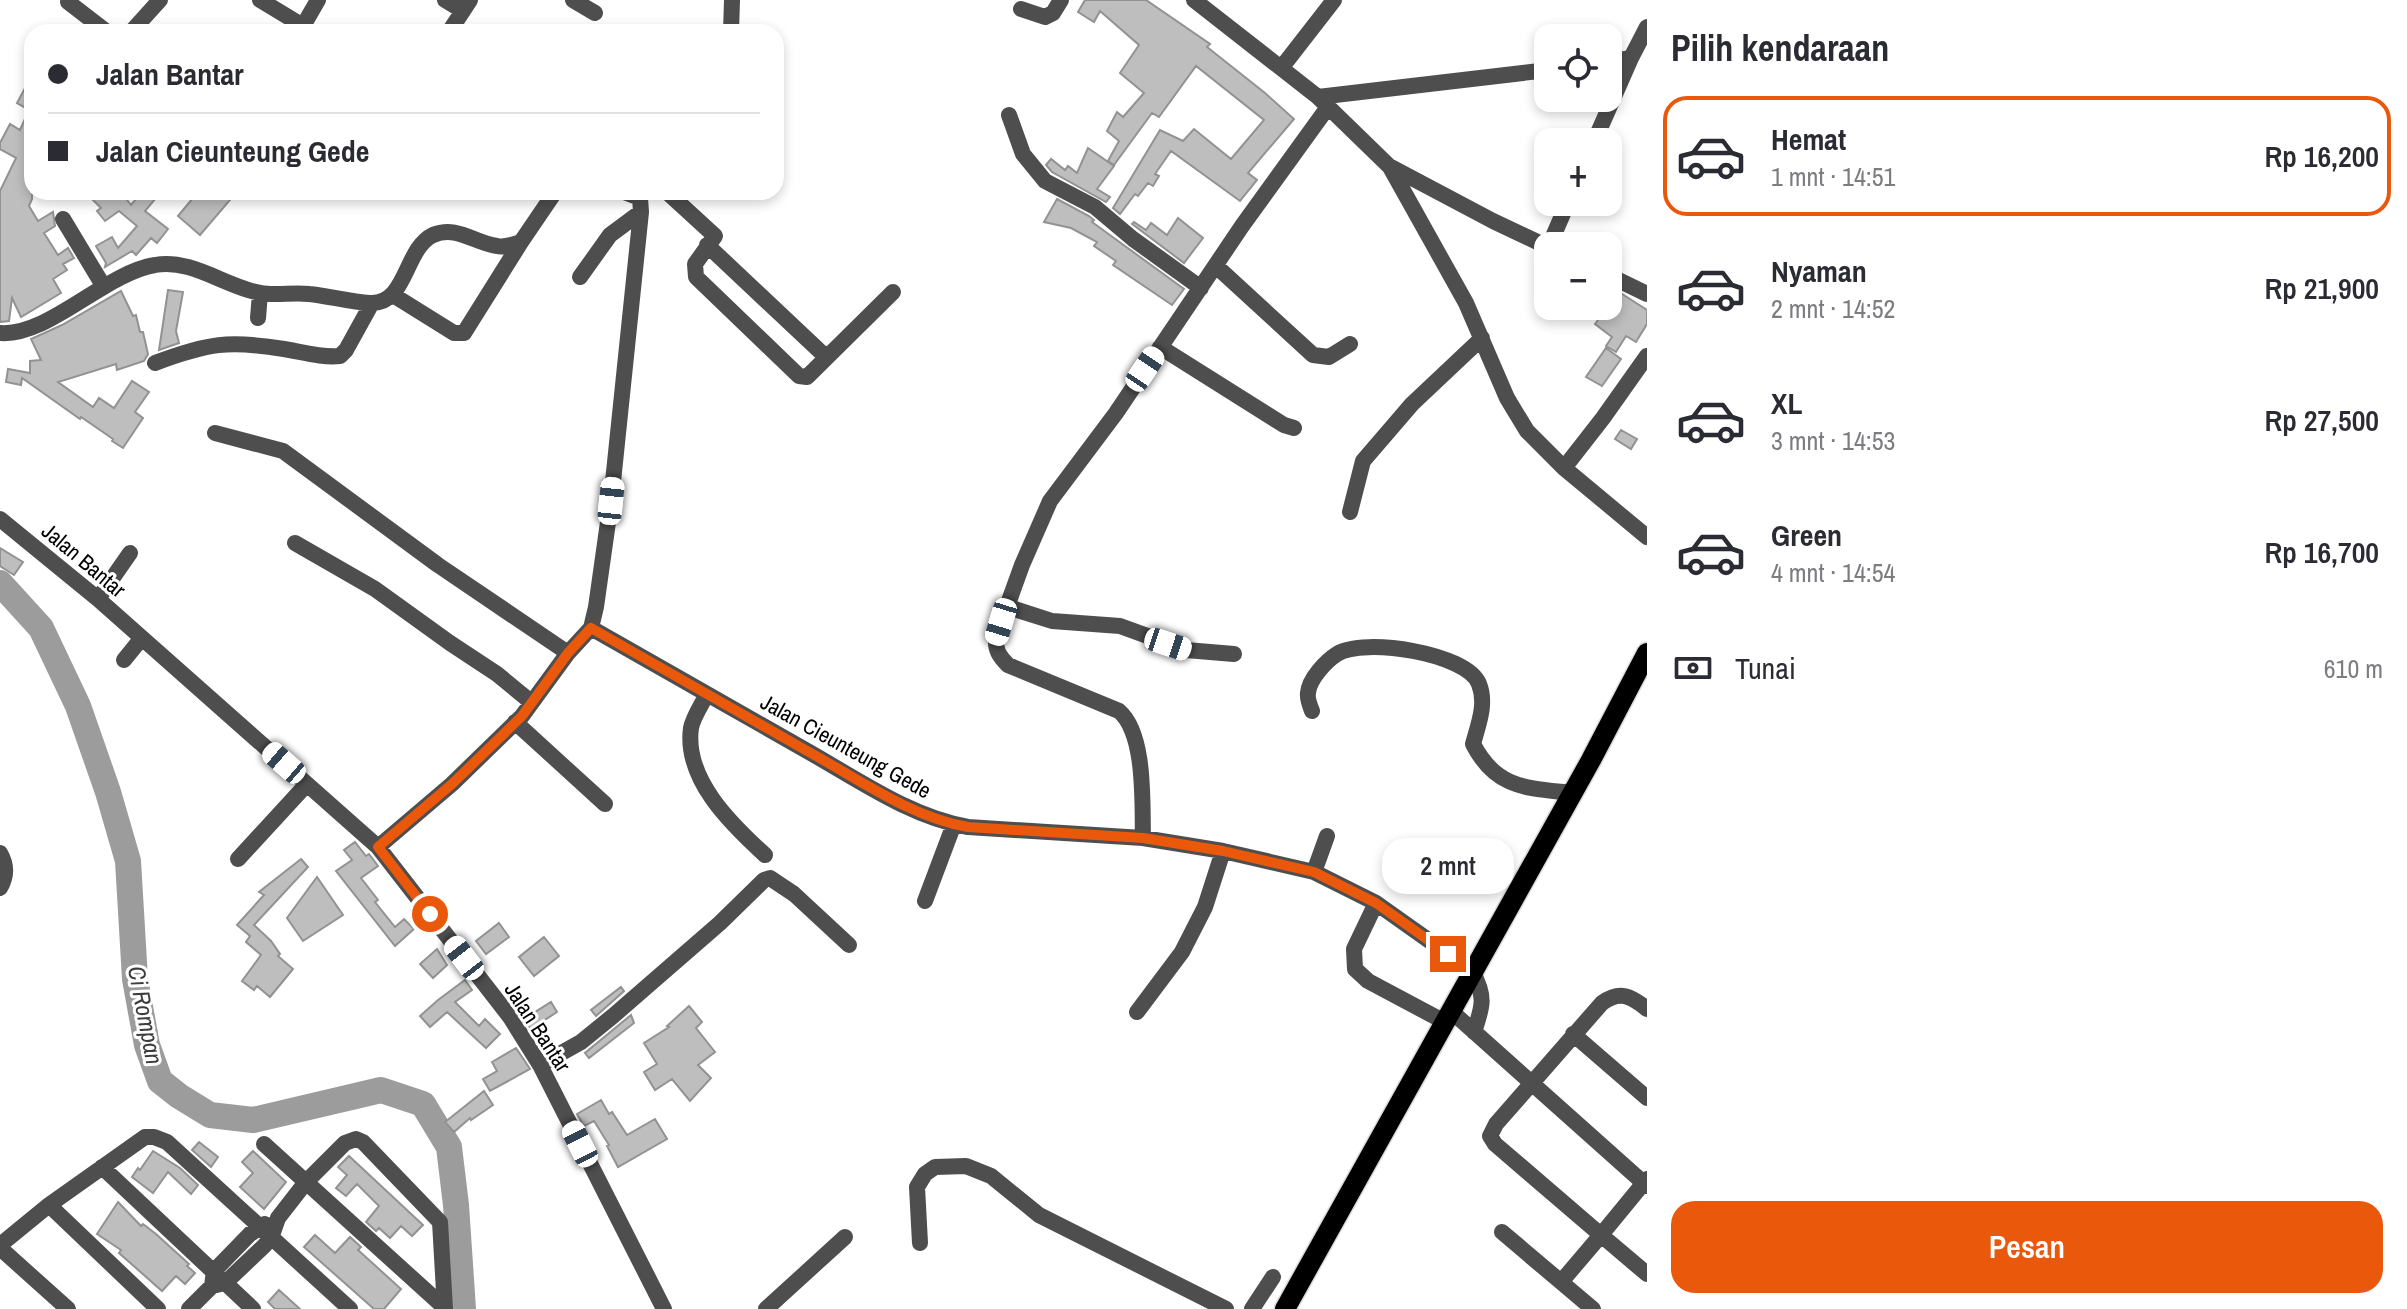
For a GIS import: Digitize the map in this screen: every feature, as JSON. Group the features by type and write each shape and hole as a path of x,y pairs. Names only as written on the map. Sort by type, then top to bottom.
{"main road":[{"path":"1285,1309 1591,760 1647,653"}],"street":[{"path":"138,24 160,0"},
{"path":"260,0 300,24"},
{"path":"310,24 318,0"},
{"path":"445,0 466,5 454,24"},
{"path":"731,24 732,0"},
{"path":"1021,9 1045,17 1053,13 1061,0"},
{"path":"1194,0 1282,67 1390,167 1534,240"},
{"path":"1282,67 1334,0"},
{"path":"68,2 97,24"},
{"path":"1600,128 1647,27"},
{"path":"1622,60 1631,58"},
{"path":"1143,838 1142,776 1125,717 1119,711 1008,665 999,657 996,647 1005,606 1050,501 1116,413 1323,102 1534,72"},
{"path":"1009,115 1023,154 1045,181 1095,207 1201,288"},
{"path":"1390,167 1466,303 1507,398 1527,431 1564,468 1647,537"},
{"path":"393,295 454,333 464,333 550,200"},
{"path":"580,277 636,200"},
{"path":"378,847 452,784 515,722 591,628 611,501 637,200"},
{"path":"676,200 714,234 714,239 695,264 696,277 796,375 807,377 893,292"},
{"path":"63,219 104,287"},
{"path":"0,333 34,327 143,267 159,264 185,267 260,293 306,293 372,303 393,295 417,251 431,236 453,231 498,247 521,242"},
{"path":"707,245 826,357"},
{"path":"1216,266 1313,355 1329,357 1350,344"},
{"path":"1622,282 1647,294"},
{"path":"258,318 260,293"},
{"path":"155,363 214,344 255,344 340,356 372,303"},
{"path":"1350,512 1363,461 1412,404 1482,338"},
{"path":"1160,347 1284,425 1294,428"},
{"path":"1564,468 1647,356"},
{"path":"215,433 283,451 415,549 568,653"},
{"name":"Jalan Bantar","path":"0,519 98,599 378,847 510,1017 540,1065 664,1309"},
{"path":"295,543 375,589 497,674 531,702"},
{"path":"98,599 130,553"},
{"path":"1005,606 1052,621 1120,626 1186,650 1234,654"},
{"name":"Jalan Cieunteung Gede","path":"591,628 915,811 942,822 1143,838 1223,851 1314,872 1376,903 1472,971"},
{"path":"124,660 141,639"},
{"path":"1312,711 1307,693 1314,676 1338,653 1363,648 1431,654 1462,665 1478,681 1484,700 1473,744 1484,764 1502,778 1526,788 1572,793"},
{"path":"707,694 691,726 692,762 716,803 765,855"},
{"path":"515,722 605,804"},
{"path":"238,859 307,784"},
{"path":"925,901 954,824"},
{"path":"1314,872 1327,836"},
{"path":"1137,1012 1182,952 1205,907 1223,851"},
{"path":"0,853 6,869 0,888"},
{"path":"540,1065 581,1042 613,1016 720,923 764,880 770,878 794,894 849,945"},
{"path":"1376,903 1354,949 1355,969 1368,981 1448,1016 1474,1032 1646,1183 1561,1282"},
{"path":"1472,971 1481,987 1482,1002 1474,1032"},
{"path":"1647,1009 1635,999 1618,995 1602,1003 1530,1083 1496,1124 1490,1136 1495,1144 1647,1274"},
{"path":"1573,1034 1647,1098"},
{"path":"68,1309 0,1246 49,1205 145,1137 167,1142 350,1309"},
{"path":"189,1309 278,1218 306,1182 345,1143 356,1139 363,1142 440,1222 445,1309"},
{"path":"264,1144 445,1309"},
{"path":"920,1243 917,1187 925,1174 935,1167 966,1166 991,1176 1039,1215 1226,1309"},
{"path":"102,1167 217,1280 253,1309"},
{"path":"49,1205 158,1309"},
{"path":"1502,1232 1593,1309"},
{"path":"766,1309 845,1237"},
{"path":"1252,1309 1273,1277"}],"building":[{"path":"1085,0 1146,0 1210,44 1207,47 1294,119 1248,173 1257,180 1240,201 1171,151 1155,174 1159,176 1153,186 1148,183 1138,196 1135,194 1120,214 1113,208 1160,130 1183,141 1194,129 1231,159 1264,120 1196,66 1159,117 1152,113 1114,165 1108,161 1119,141 1107,131 1117,112 1123,117 1144,93 1120,73 1139,45 1100,11 1094,22 1078,12"},
{"path":"24,90 24,107 17,103"},
{"path":"24,121 24,200 32,200 29,206 38,221 53,212 55,226 44,233 58,255 68,248 74,258 63,264 67,270 53,279 61,293 21,317 12,298 9,321 0,322 0,191 16,158 0,149 0,143 10,124 20,130"},
{"path":"1088,148 1114,166 1097,189 1110,197 1106,202 1052,172 1046,165 1051,159 1065,170 1068,166 1077,173"},
{"path":"1057,199 1089,216 1094,220 1092,222 1184,289 1172,305 1113,265 1116,261 1094,246 1097,242 1071,228 1044,222"},
{"path":"93,200 127,200 131,205 135,200 154,200 145,211 168,229 157,243 151,238 136,255 132,251 105,267 106,263 96,246 112,237 118,248 137,226 119,211 105,221 97,211 101,208"},
{"path":"191,200 230,200 200,235 178,216"},
{"path":"1178,218 1203,238 1184,263 1132,224 1134,222 1146,230 1151,223 1167,235"},
{"path":"168,290 183,292 176,331 179,343 159,350"},
{"path":"121,291 133,316 136,315 140,332 143,332 148,354 144,361 117,370 116,364 58,382 93,407 99,398 114,408 132,381 149,392 135,412 143,418 123,448 22,378 21,385 6,382 8,369 30,373 30,361 41,360 31,339"},
{"path":"1622,294 1647,310 1647,324 1636,342 1626,336 1616,352 1606,346 1612,337 1595,324 1598,320 1622,320"},
{"path":"1606,348 1621,359 1602,386 1586,377"},
{"path":"1621,430 1637,439 1631,449 1615,439"},
{"path":"0,548 23,562 14,575 0,566"},
{"path":"355,842 378,866 361,878 378,900 375,902 395,927 404,919 414,929 395,946 336,871 352,860 344,850"},
{"path":"301,859 308,867 254,925 271,941 280,954 278,956 293,969 270,997 257,986 254,990 242,981 261,955 246,942 250,936 237,925 264,895 259,892"},
{"path":"317,877 343,915 303,941 287,918"},
{"path":"499,923 509,937 486,954 476,941"},
{"path":"544,937 559,956 534,976 519,957"},
{"path":"437,949 447,965 433,978 420,964"},
{"path":"465,980 472,990 455,1002 479,1026 485,1019 500,1034 486,1048 447,1012 430,1027 420,1016"},
{"path":"621,987 624,991 596,1016 591,1010"},
{"path":"551,1002 557,1012 531,1029 524,1019"},
{"path":"689,1006 702,1022 696,1028 715,1052 698,1065 711,1078 690,1101 672,1079 655,1090 644,1072 657,1064 644,1043 669,1027"},
{"path":"631,1015 634,1023 589,1058 585,1053"},
{"path":"516,1048 530,1069 490,1091 483,1079 497,1071 492,1062"},
{"path":"484,1091 493,1105 470,1118 454,1132 445,1122"},
{"path":"601,1100 627,1135 655,1119 667,1139 618,1167 594,1121 584,1126 577,1114"},
{"path":"199,1142 218,1157 211,1167 192,1150"},
{"path":"153,1151 180,1168 198,1185 191,1194 168,1172 153,1193 132,1177"},
{"path":"253,1151 286,1182 264,1209 240,1187 253,1173 242,1162"},
{"path":"349,1156 423,1225 412,1236 401,1226 390,1238 379,1228 376,1231 366,1222 379,1206 357,1184 346,1196 336,1188 347,1175 338,1167"},
{"path":"118,1202 141,1226 143,1224 156,1234 189,1264 187,1266 195,1273 185,1284 176,1276 162,1291 119,1253 121,1250 97,1234"},
{"path":"315,1235 335,1253 350,1237 361,1247 358,1250 401,1289 384,1309 374,1309 304,1247"},
{"path":"279,1290 300,1309 275,1309 268,1302"}],"waterway":[{"name":"Ci Rompan","path":"0,583 41,628 78,706 108,792 128,861 135,979 147,1045 160,1081 210,1115 253,1120 381,1090 423,1104 449,1147 463,1309"}],"route":[{"path":"430,914 378,847 452,784 522,716 568,653 591,628 853,777 942,822 968,827 1143,838 1223,851 1314,872 1376,903 1448,954"}]}
